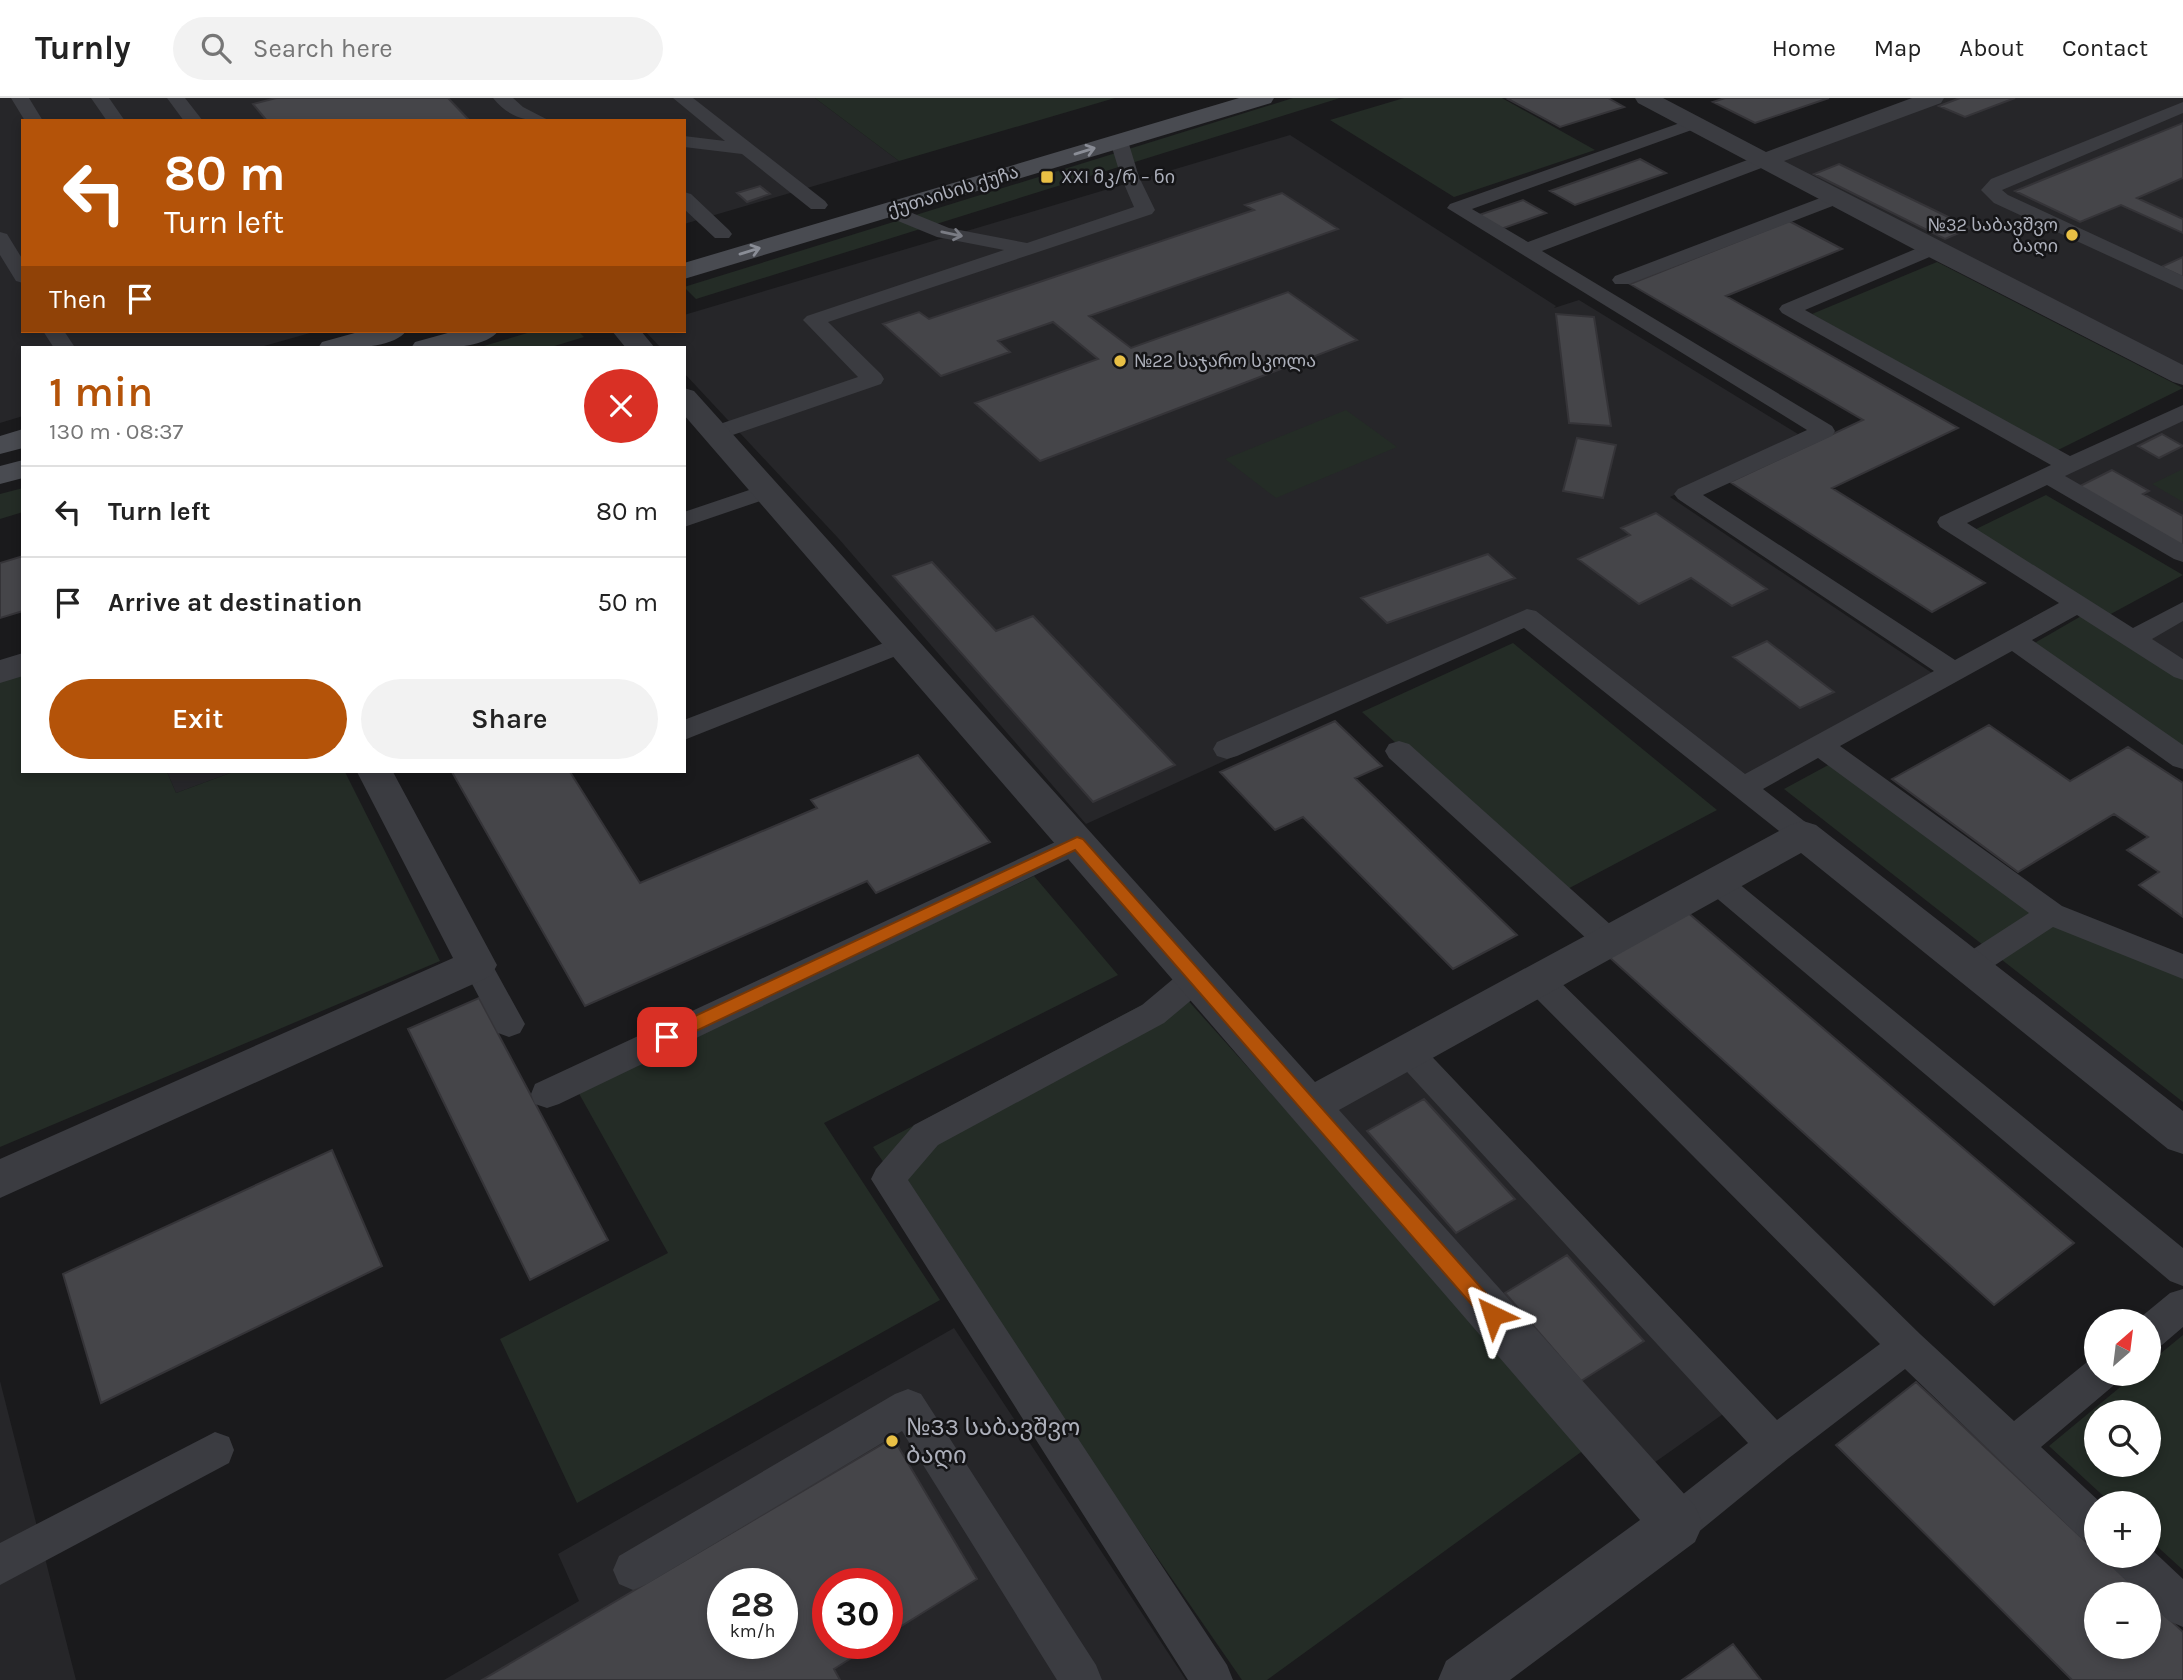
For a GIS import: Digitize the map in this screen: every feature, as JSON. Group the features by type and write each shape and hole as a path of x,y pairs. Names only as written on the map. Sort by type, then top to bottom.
{"street":[{"path":"1042,140 1184,98"},
{"name":"ქუთაისის ქუჩა","path":"686,270 1263,98"},
{"path":"1646,98 1932,249 2183,376"},
{"path":"1765,160 1933,98"},
{"path":"794,213 843,198"},
{"path":"697,242 746,227"},
{"path":"339,346 386,333"},
{"path":"432,346 477,333"},
{"path":"686,402 700,438 767,491 1677,1524 1465,1680"},
{"path":"0,445 21,439"},
{"path":"0,475 21,470"},
{"path":"0,672 21,665"},
{"path":"0,1179 478,965 376,773"},
{"path":"1309,1106 1803,835 2183,1136"}],"lane":[{"path":"20,98 33,119"},
{"path":"100,98 115,119"},
{"path":"177,98 193,119"},
{"path":"502,98 517,111 536,119"},
{"path":"682,98 818,205"},
{"path":"2183,107 1998,183 1991,190 2001,199 2183,284"},
{"path":"1694,123 1457,208 1824,431 1686,494 1953,671"},
{"path":"686,141 746,149"},
{"path":"700,438 873,379 814,320 1145,210 1130,177 1119,141"},
{"path":"1526,250 1765,160"},
{"path":"1622,280 1836,198"},
{"path":"686,200 722,234"},
{"path":"888,210 944,233 1029,248"},
{"path":"0,238 16,274"},
{"path":"1932,249 1789,309 2059,471 2183,554"},
{"path":"2183,412 1948,523 2183,671"},
{"path":"686,519 767,491"},
{"path":"1744,786 2077,604"},
{"path":"2133,639 2183,610"},
{"path":"1227,750 1527,617 1803,835"},
{"path":"2013,639 2183,759"},
{"path":"686,730 902,644"},
{"path":"1819,745 2051,914 2183,967"},
{"path":"1399,751 1610,942"},
{"path":"547,1094 1077,843"},
{"path":"1717,883 2183,1270"},
{"path":"1969,967 2051,914"},
{"path":"478,965 509,1024"},
{"path":"1196,978 1153,1014 926,1135 888,1179 1212,1680"},
{"path":"1538,980 1907,1346 2084,1514"},
{"path":"1408,1052 1775,1446"},
{"path":"2161,1324 2183,1305"},
{"path":"1677,1524 1907,1346"},
{"path":"2013,1446 2086,1386"},
{"path":"632,1570 908,1407 1081,1680"},
{"path":"0,1565 215,1450"},
{"path":"2142,1568 2183,1607"}],"shaded area":[{"path":"0,98 815,98 899,161 686,223 686,119 21,119 21,333 310,333 264,346 21,346 21,417 0,423"},
{"path":"815,98 1115,98 899,161"},
{"path":"1293,98 1340,98 696,299 686,286"},
{"path":"1404,98 1502,98 1595,150 1454,197 1330,120"},
{"name":"№32 საბავშვო ბაღი","path":"1939,98 2183,98 2183,367 1773,159"},
{"name":"№22 საჯარო სკოლა","path":"1290,135 1556,306 1554,308 1579,300 1798,434 1670,497 1935,675 1734,785 1527,623 1086,824 839,539 686,375 686,346 659,346 647,333 686,333 686,314"},
{"path":"1937,262 2183,388 2056,451 1812,314"},
{"path":"527,333 580,333 584,337 555,346 484,346"},
{"path":"1346,410 1397,447 1276,498 1225,459"},
{"path":"2183,416 2183,550 2058,477"},
{"path":"2183,469 2183,502 2152,484"},
{"path":"21,489 21,513 0,519 0,494"},
{"path":"2046,495 2183,575 2107,616 1972,531"},
{"path":"2083,615 2183,676 2183,747 2026,648"},
{"path":"2183,620 2183,662 2146,639"},
{"path":"1513,643 1717,810 1560,893 1362,712"},
{"path":"21,674 21,773 167,773 176,793 230,773 346,773 440,961 0,1147 0,681"},
{"path":"1832,763 2050,921 2183,975 2183,1102 1784,789"},
{"path":"167,773 230,773 176,793"},
{"path":"1034,876 1118,975 824,1123 940,1300 577,1503 500,1339 668,1253 577,1090"},
{"path":"1176,987 1588,1447 1267,1680 1242,1680 873,1147"},
{"path":"1406,1059 1733,1407 1644,1470 1323,1105"},
{"name":"№33 საბავშვო ბაღი","path":"954,1328 1186,1680 444,1680 579,1601 558,1554"},
{"path":"2183,1335 2183,1570 2161,1550 2161,1491 2098,1491 2049,1446 2084,1417 2084,1477 2161,1477 2161,1400 2105,1400 2122,1386 2161,1386 2161,1353"},
{"path":"0,1381 76,1680 0,1680"}],"building":[{"path":"276,98 448,98 468,119 265,119 253,104"},
{"path":"1608,98 1624,107 1560,127 1508,99"},
{"path":"1725,98 1829,98 1755,123 1713,102"},
{"path":"1960,98 2015,98 1965,117 1939,106"},
{"path":"2183,123 2183,178 2137,198 2183,219 2183,233 2121,205 2080,222 2015,191"},
{"path":"1640,159 1666,173 1575,205 1550,191"},
{"path":"1839,164 1971,228 1945,239 1814,174"},
{"path":"760,186 770,194 747,202 737,193"},
{"path":"1282,193 1338,229 1089,316 1131,348 1288,292 1357,340 1040,461 975,403 1098,359 1053,322 998,341 1010,352 941,376 883,324 919,312 929,319 1254,210 1245,205"},
{"path":"1523,200 1546,213 1501,229 1479,215"},
{"path":"1789,221 1842,249 1726,296 1958,428 1832,488 1985,583 1932,612 1730,482 1863,420 1630,284"},
{"path":"2183,257 2183,277 2161,267"},
{"path":"1556,314 1594,317 1611,426 1569,423"},
{"path":"2162,434 2183,446 2159,458 2138,446"},
{"path":"1577,438 1616,445 1603,498 1563,491"},
{"path":"2112,470 2149,491 2143,494 2183,516 2183,547 2078,487"},
{"path":"1656,513 1767,589 1732,606 1691,578 1639,604 1578,559 1630,535 1621,528"},
{"path":"1488,554 1515,578 1387,623 1361,598"},
{"path":"21,557 21,612 0,618 0,563"},
{"path":"932,562 996,631 1033,616 1175,765 1093,802 893,576"},
{"path":"1767,641 1834,692 1800,708 1733,657"},
{"path":"1335,721 1382,766 1355,778 1517,935 1453,969 1303,817 1275,830 1220,772"},
{"path":"1989,725 2070,781 2128,747 2183,783 2183,917 2139,885 2159,872 2127,850 2148,837 2114,814 2018,872 1892,779"},
{"path":"918,755 990,842 876,893 867,881 585,1006 453,773 571,773 640,883 817,808 811,800"},
{"path":"1686,911 2074,1243 1994,1305 1608,956"},
{"path":"479,998 608,1240 530,1280 408,1029"},
{"path":"1424,1099 1515,1199 1456,1233 1367,1131"},
{"path":"332,1150 382,1266 101,1403 63,1274"},
{"path":"1567,1255 1644,1341 1581,1381 1505,1293"},
{"path":"1916,1382 2084,1540 2084,1568 2115,1568 2129,1582 2084,1582 2084,1659 2161,1659 2161,1611 2183,1632 2183,1680 2072,1680 1836,1445"},
{"path":"893,1438 977,1579 903,1625 903,1568 812,1568 812,1659 850,1659 834,1669 840,1680 482,1680"},
{"path":"1733,1644 1761,1680 1682,1680"}],"place":[{"name":"XXI მკ/რ – ნი","path":"1047,177"},
{"name":"№32 საბავშვო ბაღი","path":"2072,235"},
{"name":"№22 საჯარო სკოლა","path":"1120,361"},
{"name":"№33 საბავშვო ბაღი","path":"892,1441"}],"route":[{"path":"667,1037 1077,843 1493,1315"}]}
